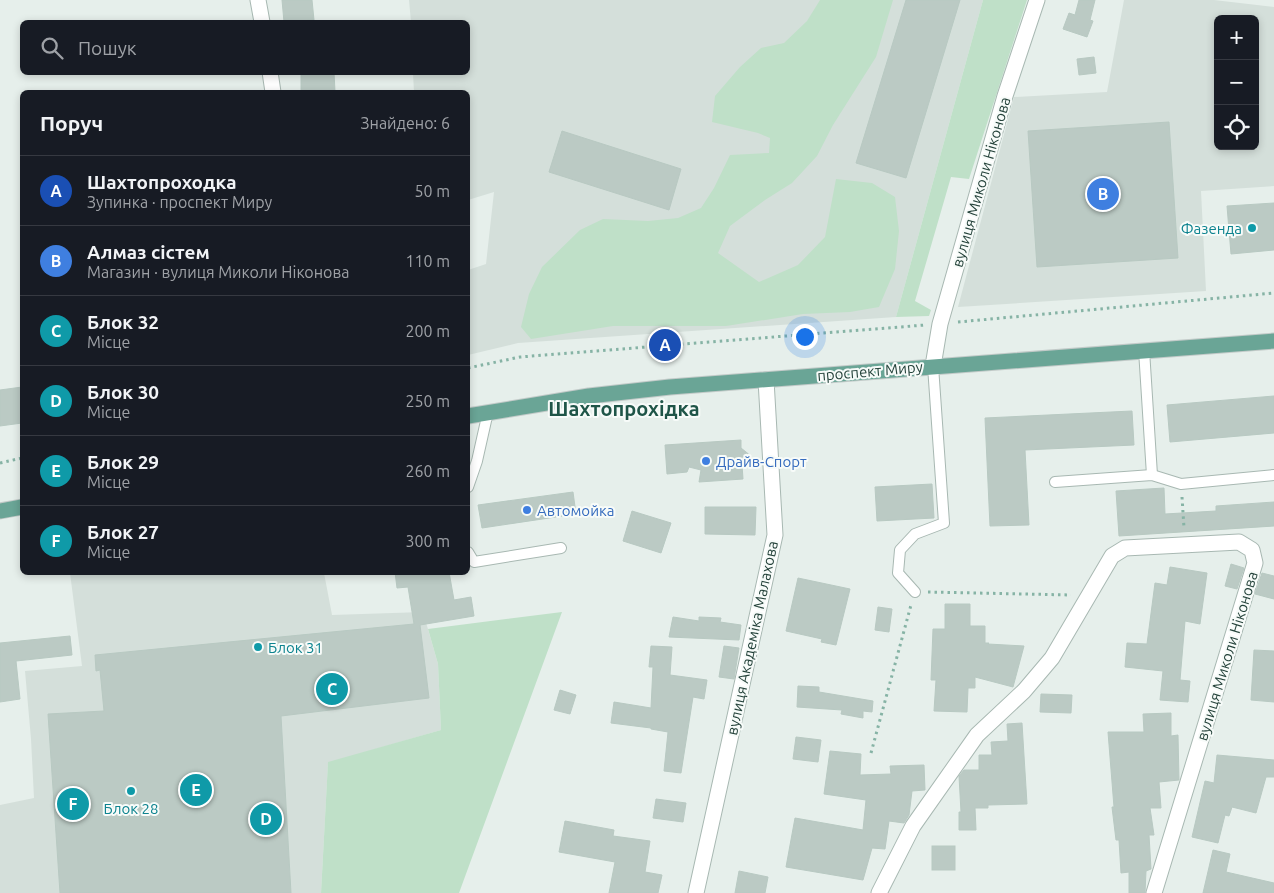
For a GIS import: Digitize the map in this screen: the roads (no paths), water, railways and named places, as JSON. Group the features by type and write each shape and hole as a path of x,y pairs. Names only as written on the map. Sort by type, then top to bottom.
{"main road":[{"name":"проспект Миру","path":"470,416 590,396 661,388 1274,341"},
{"path":"0,511 20,507"}],"street":[{"path":"258,0 262,20"},
{"name":"вулиця Миколи Ніконова","path":"933,366 940,324 1005,96 1037,0"},
{"path":"270,75 273,90"},
{"name":"вулиця Академіка Малахова","path":"696,893 775,535 766,380"},
{"name":"вулиця Миколи Ніконова","path":"878,893 913,826 977,735 1024,691 1052,658 1112,556 1125,548 1239,542 1252,550 1255,563 1154,893"}],"lane":[{"path":"1144,350 1152,475"},
{"path":"915,592 898,573 900,550 915,534 944,523 933,366"},
{"path":"470,481 477,461 488,412"},
{"path":"1055,482 1152,475 1181,484 1274,475"},
{"path":"470,555 474,562 561,548"}],"place":[{"name":"Алмаз сістем","path":"1103,194"},
{"name":"Фазенда","path":"1252,228"},
{"name":"Шахтопроходка","path":"665,345"},
{"name":"Драйв-Спорт","path":"706,461"},
{"name":"Автомойка","path":"527,510"},
{"name":"Блок 31","path":"258,647"},
{"name":"Блок 32","path":"332,689"},
{"name":"Блок 29","path":"196,790"},
{"name":"Блок 28","path":"131,791"},
{"name":"Блок 27","path":"73,804"},
{"name":"Блок 30","path":"266,819"}],"district":[{"name":"Шахтопрохідка","path":"624,408"}]}
